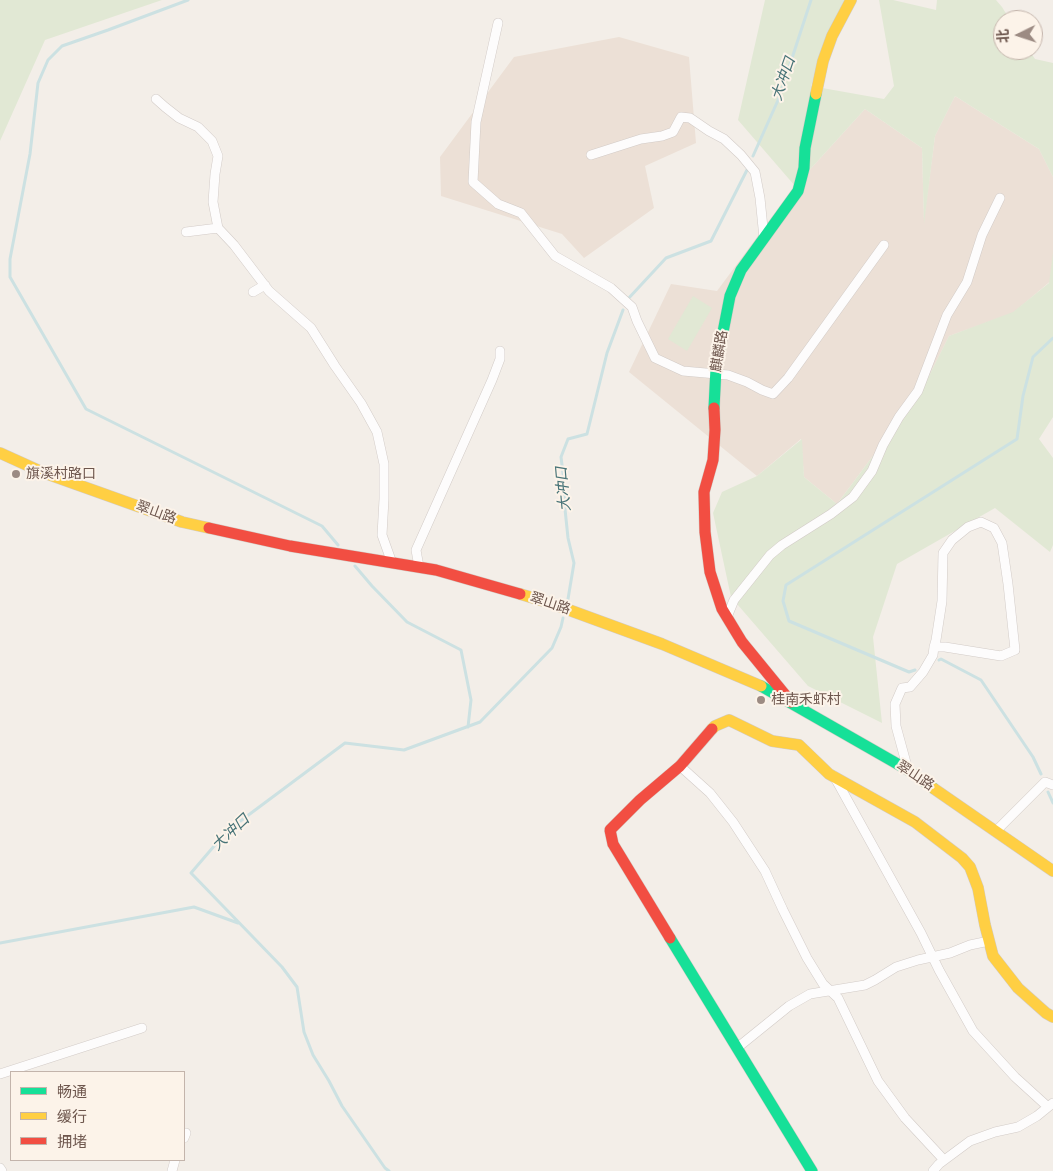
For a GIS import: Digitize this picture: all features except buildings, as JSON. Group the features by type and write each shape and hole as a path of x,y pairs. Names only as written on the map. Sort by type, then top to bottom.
{"street":[{"name":"麒麟路","path":"793,704 742,642 722,609 710,572 705,532 704,492 713,460 716,374 730,296 741,270 798,191 804,168 805,148 823,61 832,36 851,0"},
{"path":"498,23 476,122 473,182 498,204 521,213 555,256 611,288 632,307 655,358 683,371 728,375 773,394 788,378 884,245"},
{"path":"156,99 180,118 198,126 212,140 218,156 213,202 218,228 270,291 311,328 335,366 362,403 377,432 384,464 382,535 392,563"},
{"path":"590,155 641,139 662,136 672,132 681,116 690,118 724,139 741,154 755,172 764,238"},
{"path":"727,617 734,600 770,555 782,545 832,514 853,497 872,471 883,445 899,417 918,391 947,315 967,282 982,236 1000,198"},
{"path":"186,232 218,228"},
{"path":"254,292 265,285"},
{"path":"419,567 416,550 492,380 500,359 500,351"},
{"name":"翠山路","path":"0,453 42,472 182,522 290,546 436,570 550,603 662,644 758,684 908,770 1053,870"},
{"path":"908,770 896,726 895,704 902,688 910,687 923,672 933,655 934,647 942,601 943,553 952,540 968,527 980,522 994,528 1002,544 1015,650 1001,656 934,647"},
{"path":"812,1171 613,844 610,830 640,800 680,766 715,726 728,720 772,741 799,745 830,774 915,822 966,863 970,867 978,888 993,956 1018,988 1053,1017"},
{"path":"680,766 710,793 733,822 765,872 807,958 823,984 838,998 878,1081 905,1118 944,1160"},
{"path":"834,776 973,1031 1015,1077 1050,1105 1037,1116 1018,1127 995,1132 970,1141 939,1164 933,1171"},
{"path":"996,831 1045,782 1053,785"},
{"path":"737,1048 789,1006 810,994 864,985 876,980 896,967 989,942"},
{"path":"0,1074 142,1028"}],"shaded area":[{"path":"619,37 689,57 696,143 645,166 654,208 584,258 562,234 441,196 440,157 514,57"},
{"path":"955,96 1039,149 1053,177 1053,279 1013,313 949,336 922,390 837,504 804,477 801,439 757,476 629,372 671,284 717,291 795,186 865,109 922,148 924,219 935,136"}],"green space":[{"path":"0,0 162,0 45,40 0,141"},
{"path":"765,0 846,0 827,38 811,86 884,99 894,86 879,0 893,0 936,10 937,0 996,0 1004,10 993,10 993,60 1040,60 1053,63 1053,177 1039,149 955,96 935,136 924,224 922,148 865,109 795,186 738,120"},
{"path":"1053,253 1053,417 1039,439 1053,458 1053,545 1050,552 995,508 897,564 873,637 882,723 808,686 731,597 713,513 722,492 757,476 802,439 804,477 837,504 922,390 949,336 1013,312 1049,283"},
{"path":"693,296 712,308 687,351 668,339"}],"waterway":[{"path":"188,0 62,46 48,60 38,83 30,154 10,259 10,277 86,409 322,526 338,545"},
{"name":"大冲口","path":"753,156 779,98 811,0"},
{"name":"大冲口","path":"627,300 666,258 711,241 747,170"},
{"name":"大冲口","path":"568,599 574,563 568,538 561,457 568,439 587,434 607,353 623,310"},
{"path":"915,670 909,672 789,621 783,601 786,585 1017,439 1023,396 1033,357 1053,338"},
{"path":"355,566 407,622 461,650 471,700 468,727"},
{"name":"大冲口","path":"389,1171 342,1106 313,1055 304,1032 297,987 282,967 191,873 227,831 345,743 404,750 480,722 552,648 563,618"},
{"path":"939,660 941,659 981,680 1033,757 1041,774"},
{"path":"1048,792 1053,803"},
{"path":"0,943 194,907 238,923"}],"traffic: fast":[{"path":"714,408 716,368 730,296 741,270 798,191 804,168 805,148 816,94"},
{"path":"761,686 908,770 933,788"},
{"path":"670,938 812,1171"}],"traffic: slow":[{"path":"816,94 823,61 832,36 851,0"},
{"path":"0,453 42,472 182,522 209,528"},
{"path":"520,594 662,644 761,686"},
{"path":"712,729 729,720 772,741 799,745 829,774 915,822 962,858 970,867 978,888 993,956 1018,988 1053,1017"},
{"path":"933,788 1053,871"}],"traffic: jam":[{"path":"714,408 713,460 704,492 705,532 710,572 722,609 742,642 791,702"},
{"path":"209,528 290,546 436,570 520,594"},
{"path":"670,938 613,844 610,830 640,800 680,766 712,729"}],"place":[{"name":"旗溪村路口","path":"16,474"},
{"name":"桂南禾虾村","path":"761,700"}]}
